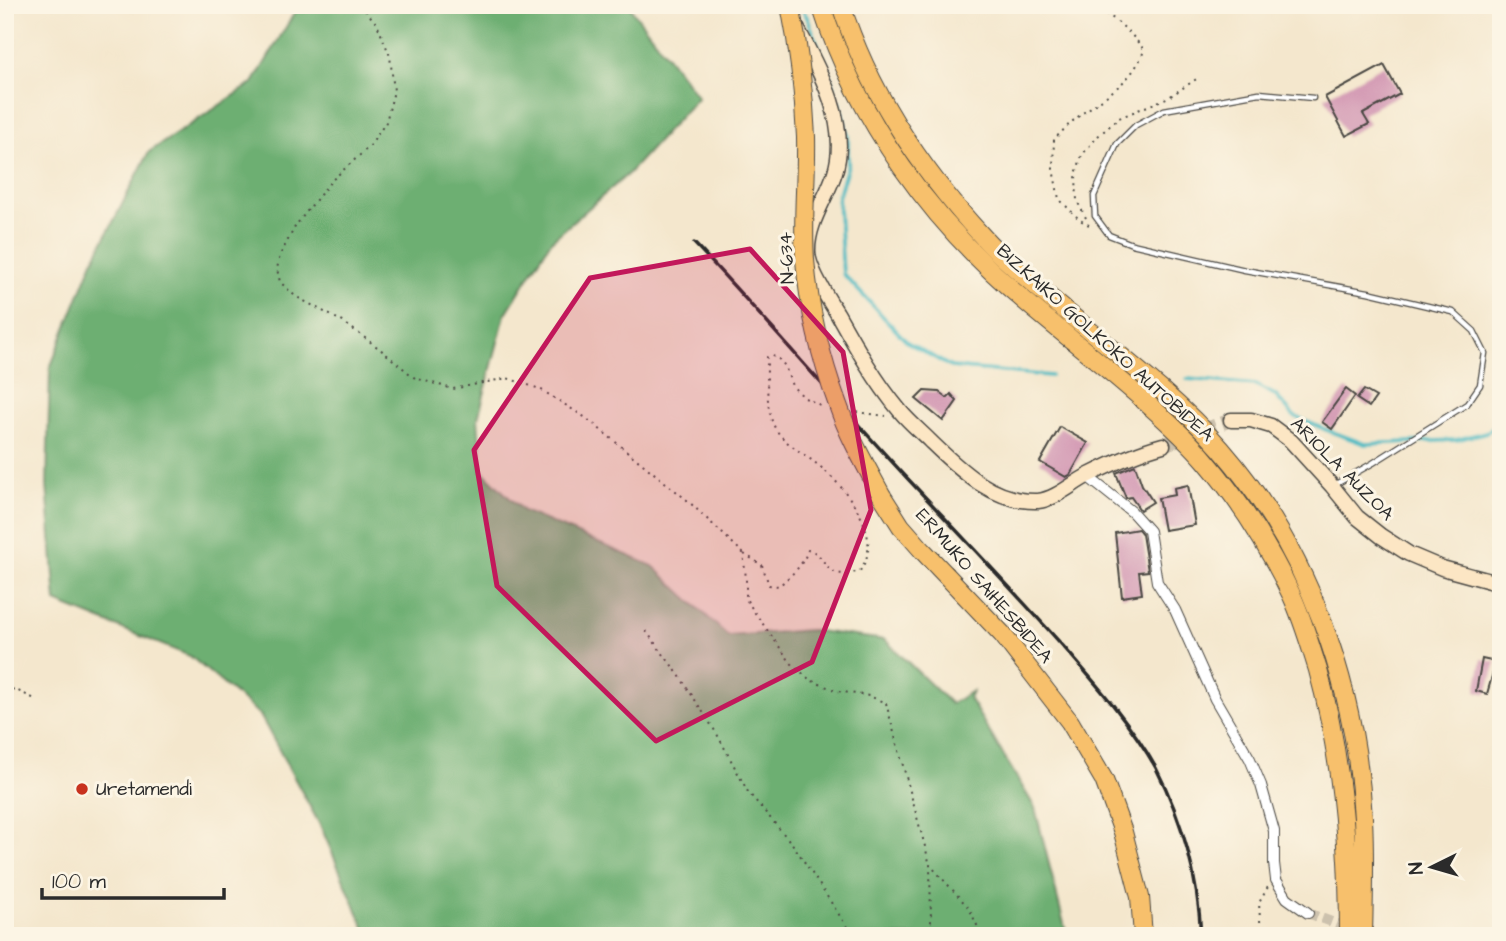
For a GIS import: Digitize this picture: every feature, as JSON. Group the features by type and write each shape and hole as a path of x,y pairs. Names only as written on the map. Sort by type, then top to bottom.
{"highway":[{"name":"N-634","path":"790,5 802,72 806,138 805,259 810,299 838,407 882,496"},
{"name":"BIZKAIKO GOLKOKO AUTOBIDEA","path":"821,5 846,69 867,111 897,161 935,212 979,260 1122,381 1196,450 1237,501 1273,558 1293,598 1310,642 1329,714 1345,817 1349,936"},
{"name":"BIZKAIKO GOLKOKO AUTOBIDEA","path":"841,5 883,101 914,152 949,199 985,240 1192,419 1250,486 1287,543 1311,592 1328,637 1356,757 1363,817 1363,936"},
{"name":"ERMUKO SAIHESBIDEA","path":"882,496 901,526 1002,634 1070,722 1104,780 1123,832 1140,897 1143,936"}],"street":[{"path":"784,5 824,83 837,124 840,148 835,172 809,234 807,254 817,279 873,374 906,418 970,476 988,489 1014,499 1038,501 1051,497 1134,453 1163,445"},
{"name":"ARIOLA AUZOA","path":"1231,420 1251,419 1271,426 1291,441 1357,517 1409,554 1442,568 1501,584"},
{"path":"1087,476 1132,512 1149,531 1157,582 1175,610 1215,699 1250,759 1261,785 1274,831 1276,880 1287,898 1308,913"}],"lane":[{"path":"1314,98 1259,93 1164,110 1136,125 1117,144 1094,196 1096,216 1109,235 1132,244 1453,312 1474,331 1485,353 1480,385 1467,404 1332,486"}],"path":[{"path":"361,5 377,24 390,56 394,91 386,122 370,146 331,181 296,225 280,255 277,269 280,282 295,296 343,322 415,378 453,389 507,378 540,389 586,418 687,500 743,553 762,565 769,585 779,586 792,575 803,562 808,550 817,552 829,569 845,575 860,571 867,556 867,537 859,512 842,489 817,464 783,439 772,422 767,357 776,356 785,366 792,386 804,398 824,406"},
{"path":"1091,5 1132,33 1144,50 1140,63 1129,77 1054,139 1053,169 1059,199 1080,220 1109,235"},
{"path":"857,412 906,418"},
{"path":"743,553 746,599 790,663 810,680 837,691 869,696 886,703 930,865 931,922 928,936"},
{"path":"646,631 679,675 748,792 794,846 853,936"},
{"path":"5,688 37,700"},
{"path":"930,865 969,908 982,936"},
{"path":"1261,936 1259,903 1266,888 1276,880"}],"highlighted area":[{"path":"750,249 843,352 871,510 812,662 656,741 497,586 474,450 590,278"}],"green space":[{"path":"299,5 629,6 698,97 629,173 551,241 505,315 478,418 482,471 523,511 653,566 728,636 810,630 885,640 951,704 972,691 969,698 1035,808 1067,936 368,936 321,827 260,715 190,656 56,602 47,485 50,368 93,261 149,152 253,83"}],"building":[{"path":"1384,65 1400,94 1363,114 1369,124 1346,136 1325,97"},
{"path":"1346,389 1355,396 1332,429 1322,422"},
{"path":"1364,390 1376,397 1369,407 1357,399"},
{"path":"924,391 939,392 947,398 951,394 957,401 943,421 916,399"},
{"path":"1060,427 1088,443 1070,475 1066,477 1040,462"},
{"path":"1135,465 1142,485 1153,502 1140,510 1131,497 1126,498 1116,473"},
{"path":"1188,485 1195,525 1164,530 1158,498 1175,495 1174,488"},
{"path":"1138,529 1142,534 1148,571 1139,572 1142,594 1122,597 1115,533"},
{"path":"1482,659 1496,662 1487,694 1476,691"}],"waterway":[{"path":"800,5 808,19 833,86"},
{"path":"839,103 848,136 848,165 838,197 843,274 907,342 951,367 1051,376"},
{"path":"1187,379 1256,385 1275,395 1294,416 1365,444 1456,440 1486,432 1501,424"}],"tunnel":[{"path":"1163,445 1231,420"},
{"path":"1308,913 1350,929"}],"railway":[{"path":"694,243 1044,625 1124,720 1156,768 1174,808 1193,871 1201,936"}],"place":[{"name":"Uretamendi","path":"82,789"}]}
